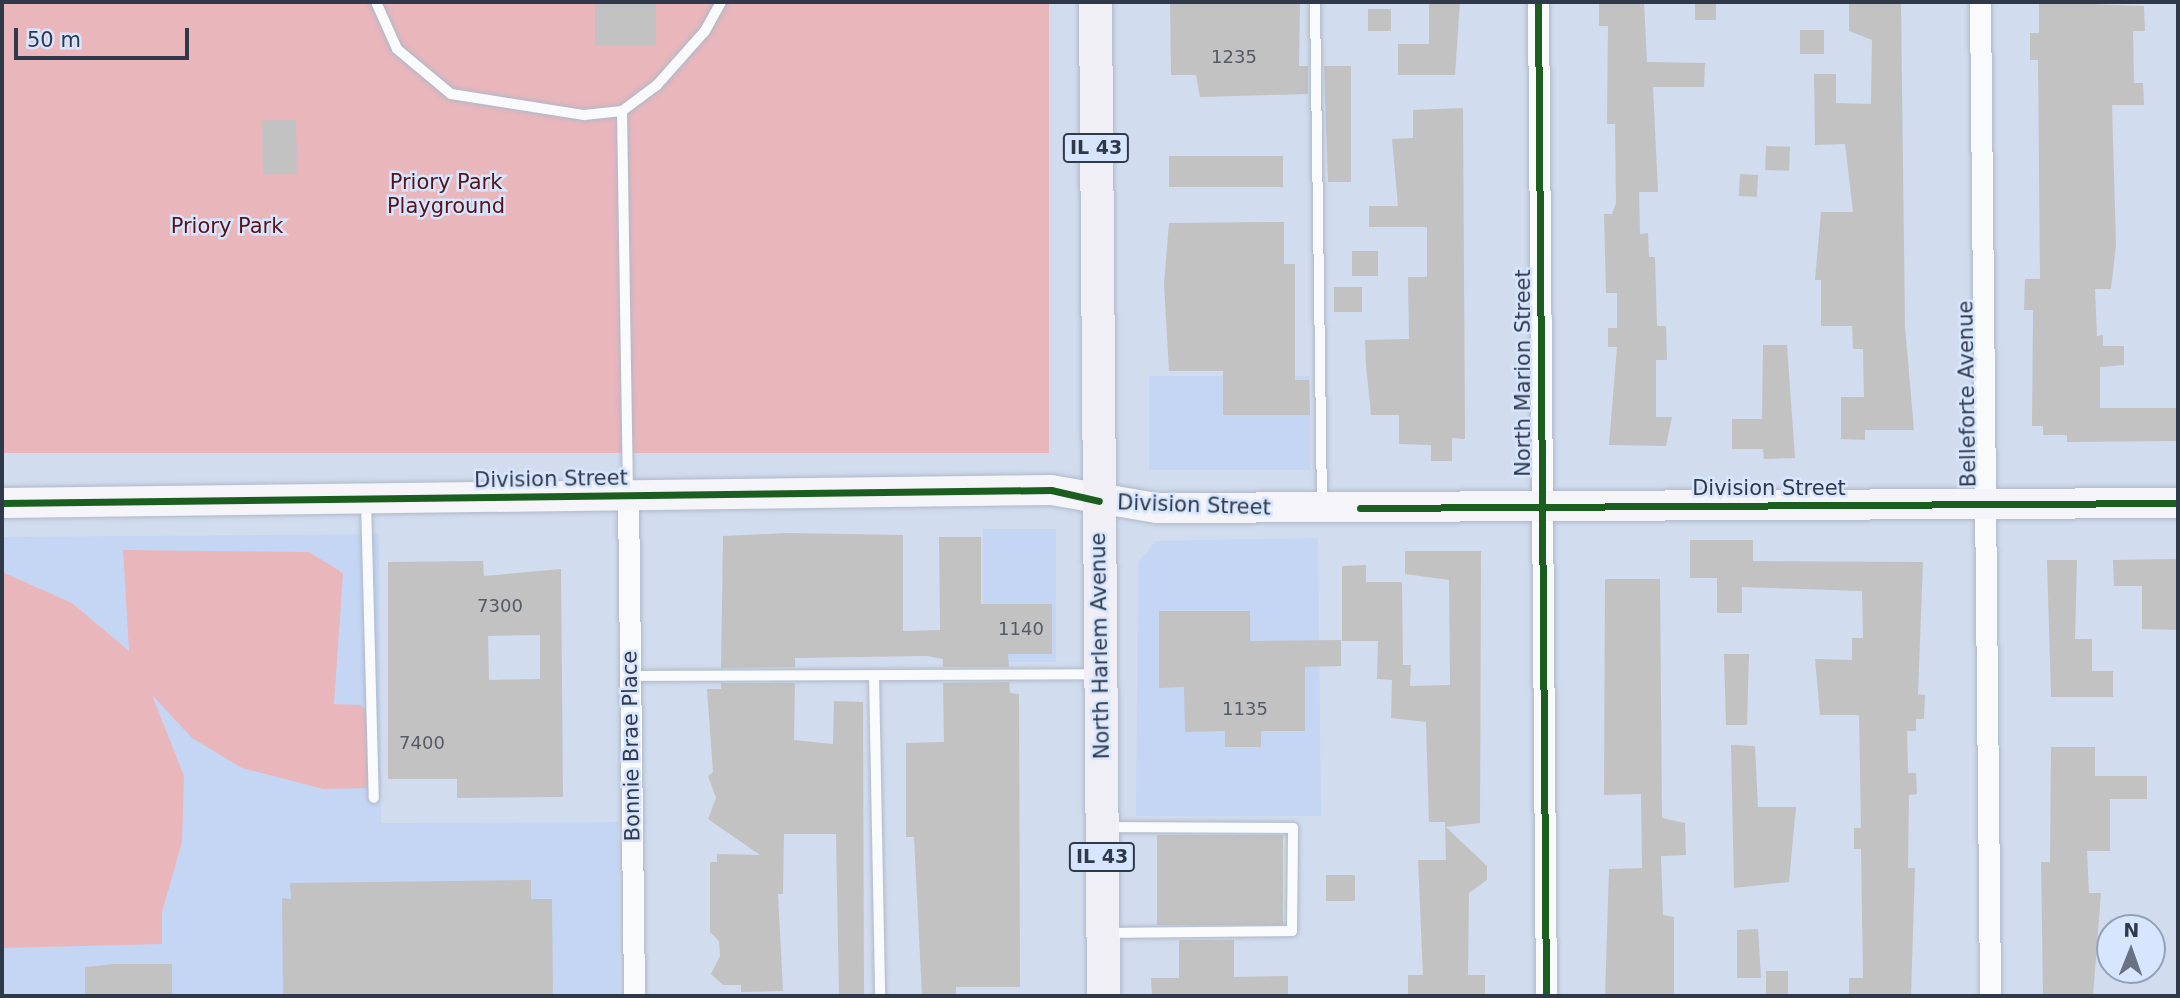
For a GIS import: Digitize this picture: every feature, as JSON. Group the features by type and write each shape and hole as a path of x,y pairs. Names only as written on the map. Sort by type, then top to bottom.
{"main road":[{"name":"North Harlem Avenue","path":"1095,2 1103,996"}],"street":[{"name":"North Marion Street","path":"1538,2 1546,996"},
{"name":"Belleforte Avenue","path":"1980,2 1990,996"},
{"name":"Division Street","path":"2,503 1051,490 1099,501 1156,508 2178,503"},
{"name":"Bonnie Brae Place","path":"628,495 634,996"}],"lane":[{"path":"376,2 397,49 451,94 542,113 622,111 657,85 705,32 721,2"},
{"path":"1315,2 1322,507"},
{"path":"622,111 628,495"},
{"path":"366,498 374,798"},
{"path":"630,676 1101,674"},
{"path":"874,675 880,996"},
{"path":"1102,827 1293,828 1292,931 1103,933"}],"shaded area":[{"path":"1149,376 1310,376 1310,470 1149,470"},
{"path":"983,529 1056,529 1056,662 983,662"},
{"path":"379,534 381,823 618,822 619,996 2,996 2,537"},
{"path":"1318,538 1321,816 1136,816 1138,562 1156,541"}],"green space":[{"name":"Priory Park","path":"2,2 1049,2 1049,453 2,453"},
{"path":"123,550 309,552 343,573 334,704 360,705 371,714 372,788 323,789 242,768 192,738 152,695 184,776 182,842 162,912 162,944 2,948 2,572 72,603 129,651"}],"building":[{"path":"595,2 656,2 656,45 595,45"},
{"path":"1170,2 1300,2 1299,66 1308,66 1308,94 1200,97 1196,75 1171,75"},
{"path":"1429,2 1460,2 1455,75 1398,75 1398,44 1429,44"},
{"path":"1599,2 1644,2 1647,62 1705,63 1704,87 1653,87 1658,192 1639,192 1640,234 1648,233 1649,257 1655,257 1657,326 1666,326 1667,360 1656,360 1656,417 1672,417 1666,446 1609,445 1617,347 1608,347 1608,328 1617,328 1617,293 1606,293 1604,214 1612,214 1616,203 1615,124 1607,124 1608,26 1599,26"},
{"path":"1695,2 1716,2 1716,20 1695,20"},
{"path":"1849,2 1901,2 1905,327 1914,430 1865,430 1865,440 1841,439 1841,397 1864,397 1863,349 1853,349 1852,326 1821,326 1821,280 1815,280 1821,212 1853,212 1845,144 1815,145 1814,74 1836,74 1836,103 1871,104 1872,40 1849,31"},
{"path":"2039,2 2144,6 2145,31 2133,31 2134,83 2143,83 2144,105 2112,105 2116,245 2111,289 2095,289 2097,336 2103,335 2103,346 2124,346 2124,365 2100,367 2100,408 2178,408 2178,441 2067,442 2067,435 2043,435 2043,426 2032,426 2033,310 2024,310 2025,279 2040,279 2038,60 2030,60 2030,33 2039,33"},
{"path":"1368,9 1391,9 1391,31 1368,31"},
{"path":"1800,30 1824,30 1824,54 1800,54"},
{"path":"1324,66 1351,66 1351,182 1328,182"},
{"path":"1463,108 1465,439 1452,438 1452,461 1431,461 1431,445 1399,444 1399,415 1371,415 1365,340 1409,339 1408,277 1427,277 1427,227 1369,227 1369,206 1398,206 1392,139 1413,138 1413,110"},
{"path":"296,120 297,174 263,175 262,121"},
{"path":"1766,146 1790,147 1789,171 1765,170"},
{"path":"1169,156 1283,156 1283,187 1169,187"},
{"path":"1740,174 1758,175 1757,197 1739,196"},
{"path":"1284,222 1284,264 1295,264 1295,380 1309,380 1310,415 1223,415 1223,371 1169,371 1164,284 1169,223"},
{"path":"1352,251 1378,251 1378,276 1352,276"},
{"path":"1334,287 1362,287 1362,312 1334,312"},
{"path":"1763,345 1787,345 1795,458 1764,459 1763,449 1732,449 1732,419 1762,419"},
{"path":"787,533 903,535 903,631 940,630 939,537 981,537 981,604 1052,604 1052,654 1008,654 1009,667 943,667 943,659 927,656 795,658 795,667 721,668 723,536"},
{"path":"1690,540 1753,540 1753,561 1923,562 1918,694 1925,695 1924,719 1916,719 1916,731 1907,731 1908,773 1916,773 1917,794 1909,795 1908,868 1915,868 1911,996 1849,996 1849,978 1863,978 1861,849 1854,849 1854,828 1861,828 1859,715 1820,715 1815,659 1852,660 1852,638 1863,638 1862,591 1742,587 1742,613 1717,613 1717,578 1690,578"},
{"path":"1405,551 1481,551 1480,823 1446,827 1487,866 1487,880 1469,893 1468,975 1485,975 1485,996 1408,996 1408,975 1423,975 1418,860 1446,860 1445,822 1429,822 1426,722 1391,718 1392,680 1377,679 1378,641 1342,641 1342,566 1366,565 1366,582 1402,582 1403,665 1411,665 1410,686 1450,685 1449,580 1405,574"},
{"path":"2178,559 2178,630 2142,629 2142,586 2114,586 2113,560"},
{"path":"2047,560 2077,560 2075,639 2092,639 2092,671 2113,671 2113,697 2051,697"},
{"path":"483,561 484,576 561,569 563,797 457,798 457,779 388,779 388,562","holes":["540,635 540,679 489,680 488,636"]},
{"path":"1605,579 1660,579 1662,818 1685,823 1686,855 1661,856 1663,915 1674,917 1674,996 1605,996 1609,869 1642,868 1641,794 1604,795"},
{"path":"1159,611 1250,611 1250,641 1341,640 1341,666 1305,667 1305,731 1261,731 1261,747 1225,747 1225,731 1185,732 1184,687 1159,688"},
{"path":"1724,654 1749,654 1747,725 1726,725"},
{"path":"1009,682 1010,693 1019,694 1020,987 956,987 956,996 922,996 914,837 906,837 906,743 944,742 943,683"},
{"path":"721,683 795,683 794,740 833,744 834,701 863,702 864,996 839,996 836,834 784,834 783,894 778,894 783,991 741,992 741,985 723,985 711,974 720,956 719,941 710,932 710,862 717,862 717,854 760,855 708,819 716,798 708,776 713,772 707,689 721,689"},
{"path":"1731,745 1755,746 1758,807 1796,807 1789,882 1734,888"},
{"path":"2051,747 2095,747 2095,776 2147,776 2147,799 2110,799 2110,851 2087,851 2089,893 2101,893 2099,914 2096,914 2093,996 2043,996 2041,862 2050,862"},
{"path":"1157,835 1283,835 1283,925 1157,925"},
{"path":"1326,875 1355,875 1355,901 1326,901"},
{"path":"531,880 531,899 552,899 553,996 283,996 282,898 291,899 290,883"},
{"path":"1758,929 1761,978 1737,978 1737,930"},
{"path":"1179,940 1234,940 1234,977 1288,976 1288,996 1152,996 1151,978 1179,978"},
{"path":"172,964 172,996 85,996 85,967"},
{"path":"1766,971 1788,971 1788,996 1766,996"}],"cycle path":[{"path":"1538,2 1546,996"},
{"path":"2,503 1051,490 1099,501"},
{"path":"1360,508 2178,503"}],"park label":[{"name":"Priory Park Playground","path":"446,194"}]}
